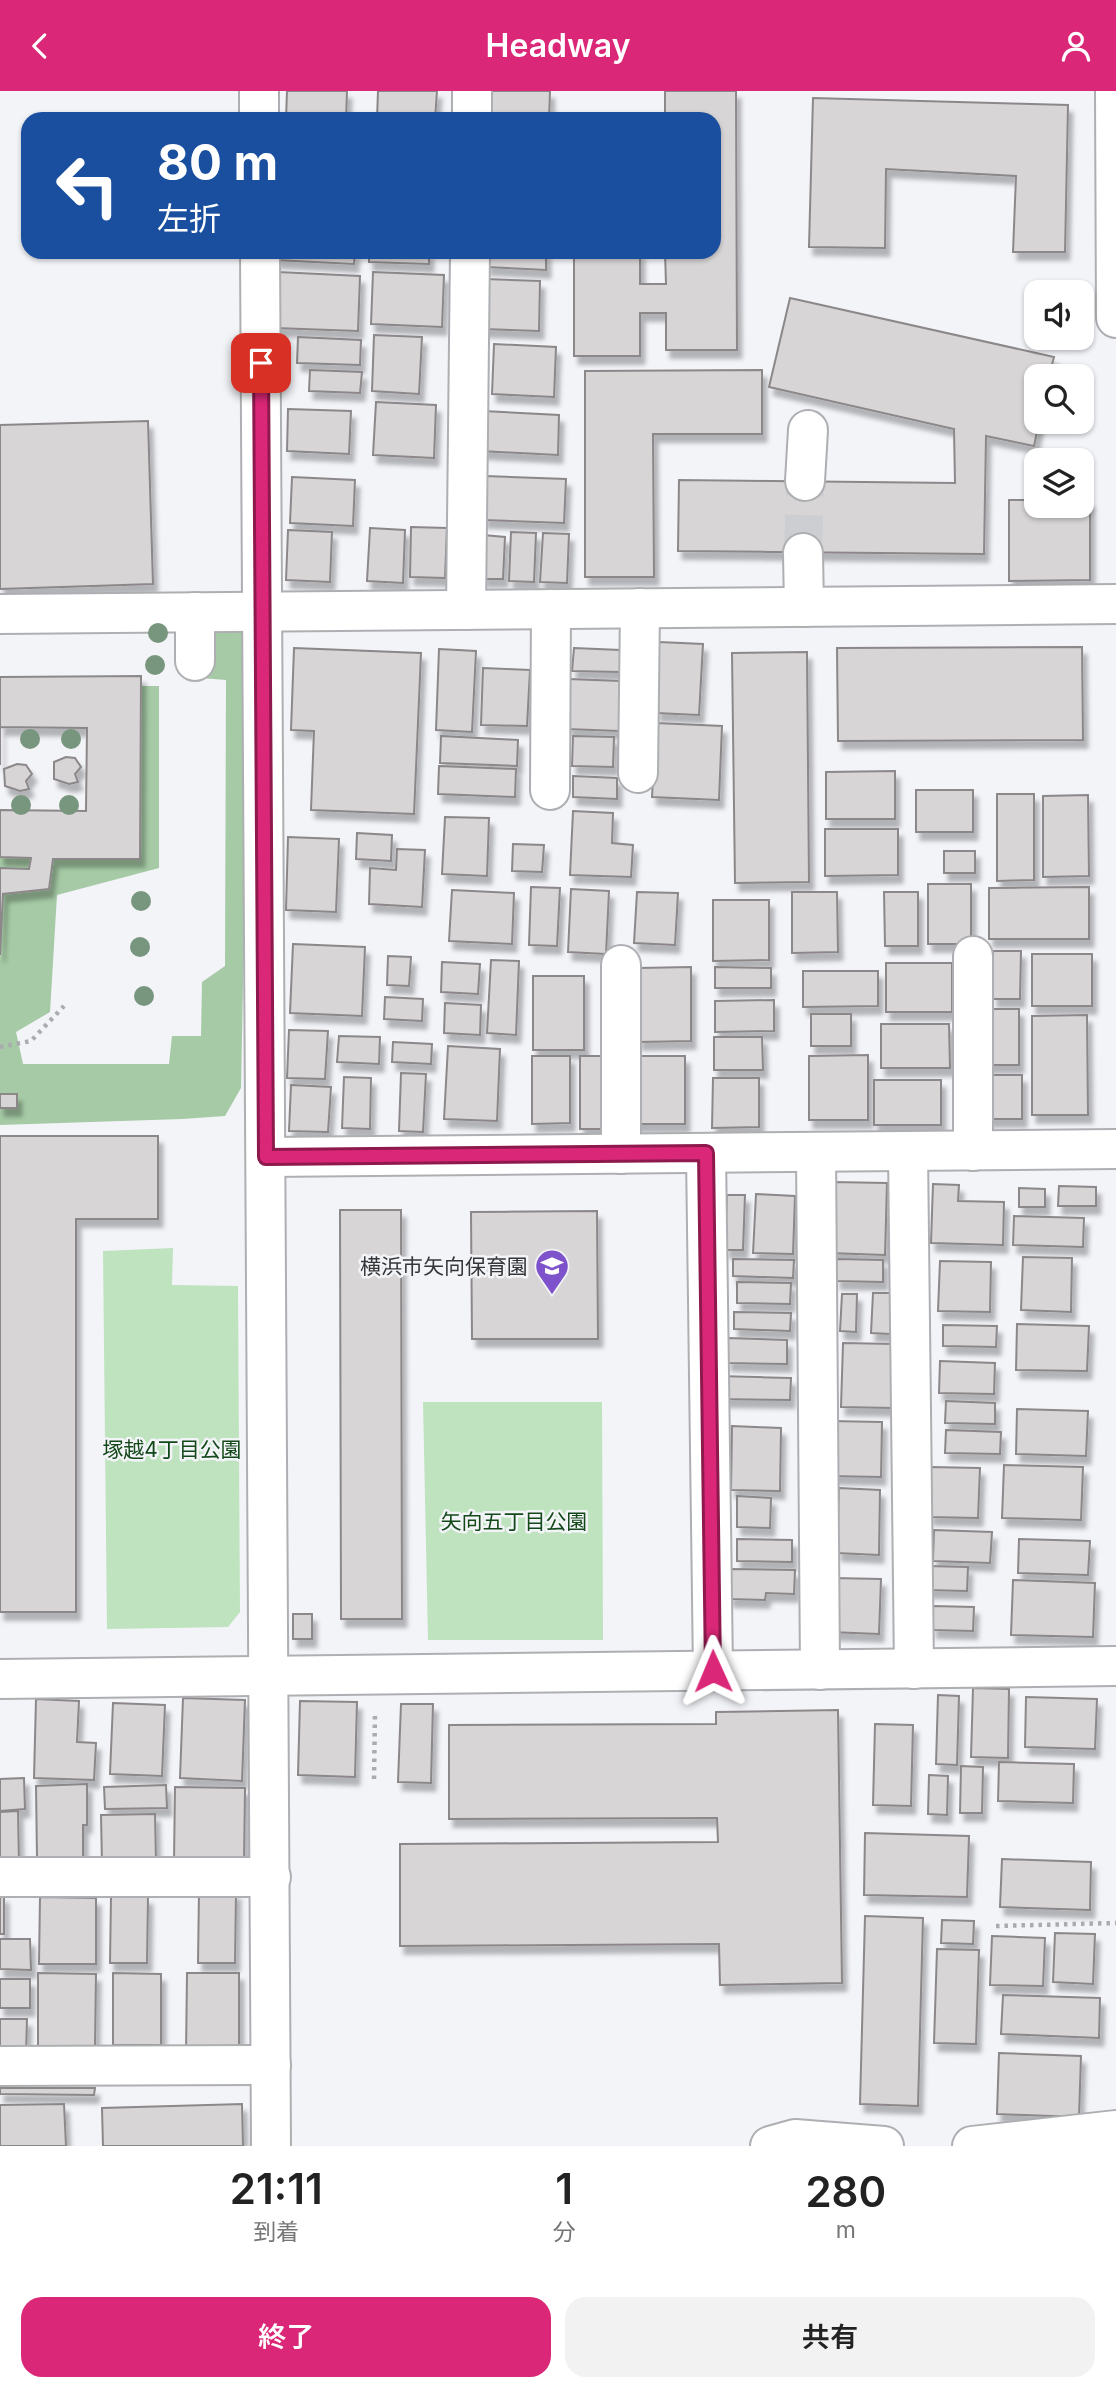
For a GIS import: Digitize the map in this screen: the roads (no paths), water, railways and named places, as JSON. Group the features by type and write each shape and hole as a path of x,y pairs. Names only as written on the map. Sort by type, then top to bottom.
{"street":[{"path":"259,91 259,112"},
{"path":"472,91 472,112"},
{"path":"1115,91 1116,318"},
{"path":"260,259 262,611 251,1007 266,1157 271,2146"},
{"path":"466,610 470,259"},
{"path":"805,481 808,430"},
{"path":"803,553 804,607"},
{"path":"0,614 1116,604"},
{"path":"638,773 640,608"},
{"path":"550,790 551,609"},
{"path":"195,612 195,661"},
{"path":"973,956 973,1151"},
{"path":"621,965 621,1154"},
{"path":"266,1157 1116,1149"},
{"path":"908,1151 915,1669"},
{"path":"816,1152 820,1670"},
{"path":"706,1153 713,1671"},
{"path":"0,1679 1116,1666"},
{"path":"0,1877 271,1877"},
{"path":"0,2066 271,2065"},
{"path":"972,2146 1116,2130"},
{"path":"770,2146 795,2139 884,2146"}],"tunnel":[{"path":"803,553 805,481"}],"place":[{"name":"横浜市矢向保育園","path":"552,1296"}],"park label":[{"name":"塚越4丁目公園","path":"172,1449"},
{"name":"矢向五丁目公園","path":"514,1521"}]}
